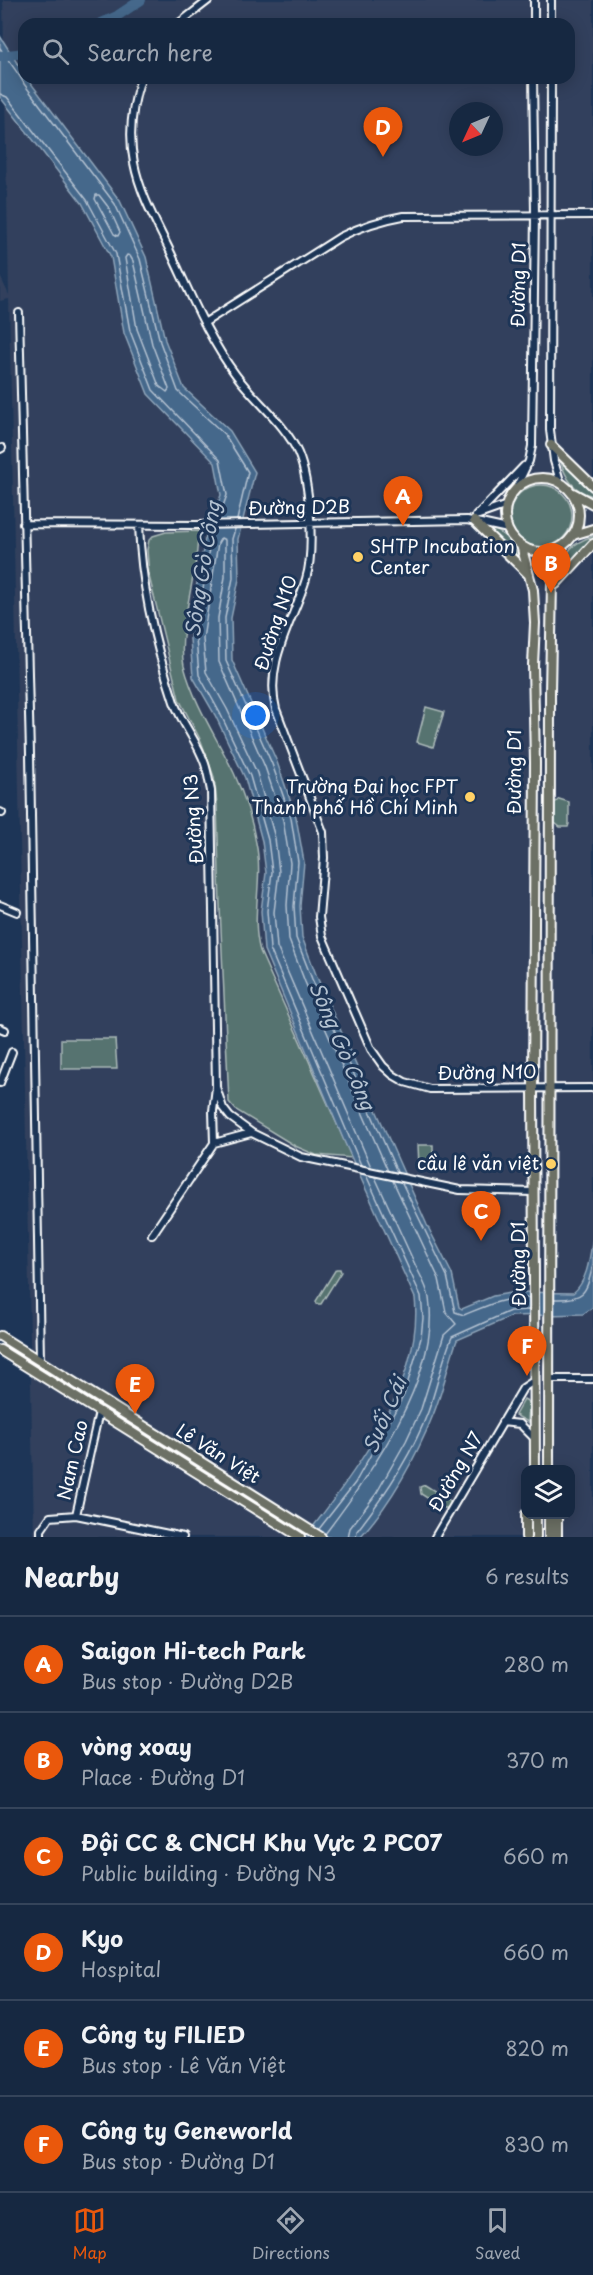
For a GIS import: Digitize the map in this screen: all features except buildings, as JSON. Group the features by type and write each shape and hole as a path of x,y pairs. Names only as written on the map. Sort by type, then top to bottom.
{"main road":[{"path":"551,445 593,486"},
{"path":"571,492 579,513 578,525 573,535 561,547 541,552 521,545 508,529 505,513 507,505 515,490 532,479 542,478 561,484 593,504"},
{"path":"472,519 530,576"},
{"path":"573,535 593,530"},
{"path":"555,588 593,544"},
{"name":"Đường D1","path":"521,545 530,576 535,623 533,665 534,1465"},
{"name":"Đường D1","path":"550,1465 550,693 552,582 561,547"},
{"name":"Đường D1","path":"550,693 554,685 554,574"},
{"path":"535,872 549,872"},
{"name":"Lê Văn Việt","path":"0,1336 321,1537"},
{"name":"Lê Văn Việt","path":"0,1350 300,1537"},
{"path":"99,1412 101,1399"},
{"path":"526,1519 526,1537"},
{"path":"536,1519 536,1537"},
{"path":"549,1519 549,1537"},
{"path":"557,1519 557,1537"}],"street":[{"path":"186,18 209,0"},
{"path":"534,0 534,18"},
{"path":"551,0 551,18"},
{"name":"Đường N10","path":"139,84 135,95 131,138 139,185 204,323 236,375 288,436 297,451 307,482 309,567 275,665 272,688 276,709 323,832 324,858 319,917 322,936 371,1049 383,1066 393,1075 405,1082 430,1089 593,1088"},
{"name":"Đường D1","path":"515,490 529,461 532,430 535,214 533,84"},
{"name":"Đường D1","path":"551,84 551,445 561,484"},
{"path":"204,323 340,237 376,222 403,216 593,214"},
{"path":"19,313 30,754 40,1361"},
{"path":"472,519 529,461"},
{"name":"Đường D2B","path":"472,519 507,505"},
{"name":"Đường D2B","path":"23,524 196,525 472,519 508,529"},
{"name":"Đường N3","path":"139,525 143,578 159,646 174,701 205,763 211,791 216,1087 223,1108 230,1117 252,1133 301,1157 460,1190 533,1192"},
{"path":"0,906 17,912"},
{"path":"0,1083 12,1052"},
{"name":"Đường N3","path":"214,1143 213,1111 216,1087"},
{"path":"152,1235 214,1143 252,1133"},
{"path":"549,1379 593,1379"},
{"name":"Đường N7","path":"435,1537 523,1388 535,1380"},
{"name":"Nam Cao","path":"76,1515 99,1412"},
{"name":"Đường N7","path":"502,1422 520,1424 535,1439"},
{"path":"41,1533 50,1517 76,1515 183,1537"}],"shaded area":[{"path":"3,0 593,0 593,1537 336,1537 309,1532 301,1537 34,1537 9,299 0,301 0,276 9,295"}],"green space":[{"path":"560,459 593,493 593,496 580,491 571,483"},
{"path":"541,485 558,490 563,494 567,499 572,516 567,533 563,538 558,542 541,547 524,542 519,538 515,533 510,516 515,499 519,494 524,490"},
{"path":"482,525 496,530 507,538 515,549 520,563"},
{"path":"199,531 183,631 184,666 200,707 234,773 250,816 259,870 256,924 260,951 352,1158 316,1155 295,1146 236,1110 229,1102 214,777 201,741 179,699 149,576 147,550 149,540 153,536 166,532"},
{"path":"593,536 593,540 560,573 570,549"},
{"path":"426,707 444,712 433,747 417,742"},
{"path":"559,799 569,802 568,827 560,827 555,823 555,803"},
{"path":"61,1039 115,1039 117,1069 61,1069"},
{"path":"418,1145 433,1145 433,1166 419,1166"},
{"path":"336,1269 340,1269 341,1272 321,1304 317,1304 316,1301"},
{"path":"524,1399 529,1402 528,1422 515,1415"},
{"path":"425,1485 449,1500 451,1503 449,1508 443,1508 421,1494 420,1487"}],"water":[{"name":"Sông Gò Công","path":"0,36 18,64 18,84 32,84 120,201 146,257 165,340 184,388 230,431 255,472 238,539 239,579 231,618 232,660 277,762 296,817 304,862 300,906 302,937 317,977 427,1225 452,1274 459,1307 462,1309 493,1296 516,1292 573,1293 585,1275 593,1237 593,1307 583,1314 512,1316 457,1340 427,1431 392,1495 360,1537 301,1537 309,1532 347,1481 366,1452 398,1392 409,1360 415,1329 415,1298 344,1141 264,950 261,911 266,873 262,841 245,778 215,715 193,677 190,639 194,600 205,539 221,495 215,463 148,394 124,333 111,257 82,203 0,97"}],"waterway":[{"path":"112,18 141,0"},
{"path":"0,56 18,54"}],"place":[{"name":"Kyo","path":"383,157"},
{"name":"Saigon Hi-tech Park","path":"403,526"},
{"name":"SHTP Incubation Center","path":"358,557"},
{"name":"vòng xoay","path":"551,593"},
{"name":"Trường Đại học FPT Thành phố Hồ Chí Minh","path":"470,797"},
{"name":"cầu lê văn việt","path":"551,1164"},
{"name":"Đội CC & CNCH Khu Vực 2 PC07","path":"481,1241"},
{"name":"Công ty Geneworld","path":"527,1376"},
{"name":"Công ty FILIED","path":"135,1414"}],"water label":[{"name":"Suối Cái","path":"385,1415"}]}
